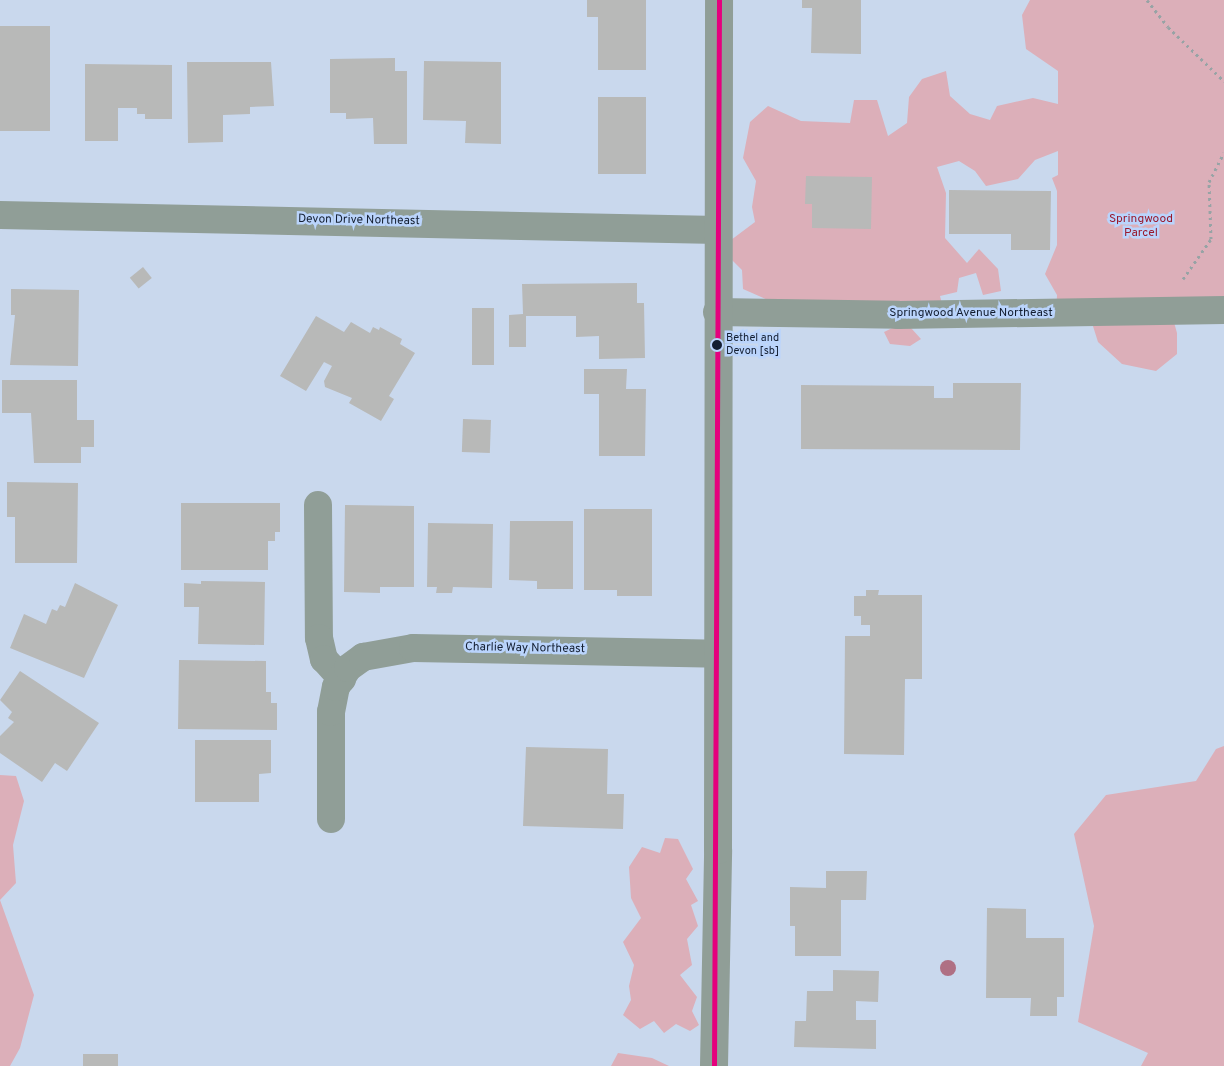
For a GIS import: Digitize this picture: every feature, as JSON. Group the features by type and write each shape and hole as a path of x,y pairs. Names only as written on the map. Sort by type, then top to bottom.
{"street":[{"path":"714,1066 718,654 717,312 719,0"},
{"name":"Devon Drive Northeast","path":"0,215 718,230"},
{"name":"Springwood Avenue Northeast","path":"717,312 1156,312 1224,310"},
{"path":"318,505 319,638 324,659 342,679 331,712 331,819"},
{"name":"Charlie Way Northeast","path":"342,679 363,657 413,648 718,654"}],"path":[{"path":"1146,0 1168,27 1224,81"},
{"path":"1156,312 1201,258 1211,239 1209,182 1224,153"}],"green space":[{"name":"Springwood Parcel","path":"1030,0 1224,0 1224,317 1172,315 1177,333 1177,354 1156,371 1122,364 1098,342 1092,323 1056,316 1057,295 1045,274 1057,245 1057,191 1052,178 1058,175 1058,151 1035,160 1018,179 986,186 975,171 959,161 937,167 946,193 945,238 967,263 979,249 998,269 1001,291 983,295 976,273 959,278 957,292 940,296 942,304 911,328 921,339 910,346 890,344 884,332 905,322 913,302 777,304 743,289 742,270 732,260 731,240 755,222 752,207 756,181 743,158 750,122 768,106 801,121 850,123 854,100 877,100 888,136 907,123 909,97 922,79 946,71 950,96 970,114 990,120 997,106 1033,98 1058,104 1058,71 1026,49 1022,15"},
{"path":"1224,746 1224,1066 1141,1066 1148,1053 1078,1022 1094,926 1074,834 1106,795 1196,781 1216,749"},
{"path":"0,775 16,776 24,801 13,845 16,883 0,900"},
{"path":"665,838 678,839 693,869 686,879 698,901 691,905 698,926 687,939 692,965 680,975 697,997 692,1011 699,1025 690,1031 676,1024 664,1033 654,1021 640,1029 623,1015 631,1000 629,986 634,965 623,942 641,918 631,898 629,867 642,847 660,853"},
{"path":"0,900 34,995 20,1048 10,1066 0,1066"},
{"path":"618,1053 652,1058 669,1066 611,1066"}],"building":[{"path":"587,0 646,0 646,70 598,70 598,17 587,17"},
{"path":"802,0 861,0 861,54 811,53 812,8 802,8"},
{"path":"0,26 50,26 50,131 0,131"},
{"path":"395,58 395,71 407,71 407,144 374,144 373,118 346,119 346,113 330,113 330,59"},
{"path":"424,61 501,62 501,144 465,143 466,121 423,120"},
{"path":"187,62 271,62 274,106 250,107 250,114 223,115 223,142 188,143"},
{"path":"85,64 172,65 172,119 145,119 145,114 137,114 137,108 118,108 118,141 85,141"},
{"path":"598,97 646,97 646,174 598,174"},
{"path":"806,176 872,177 871,229 812,228 812,204 805,204"},
{"path":"949,190 1051,191 1050,250 1011,250 1011,234 949,234"},
{"path":"143,267 152,278 139,289 130,278"},
{"path":"637,283 637,303 644,303 645,358 599,359 599,336 576,337 576,316 526,316 526,347 509,347 509,315 523,314 522,284"},
{"path":"11,289 79,290 78,366 10,365 15,315 11,315"},
{"path":"472,308 494,308 494,365 472,365"},
{"path":"316,316 344,332 351,322 370,333 373,327 379,330 380,327 402,339 400,344 415,353 389,396 394,399 381,421 349,403 352,398 325,387 324,381 332,366 324,362 306,391 280,376"},
{"path":"584,369 627,369 626,389 646,389 645,456 599,456 599,394 584,394"},
{"path":"2,380 77,380 77,420 94,420 94,447 81,447 81,463 34,463 31,413 2,413"},
{"path":"953,383 1021,383 1020,450 801,449 801,385 934,386 934,398 953,398"},
{"path":"463,419 491,420 490,453 462,452"},
{"path":"7,482 78,483 77,563 15,563 15,517 7,517"},
{"path":"181,503 280,503 280,532 275,532 275,541 268,541 268,570 181,570"},
{"path":"345,505 414,506 414,587 380,587 380,593 344,592"},
{"path":"584,509 652,509 652,596 617,596 617,590 584,590"},
{"path":"510,521 573,521 573,589 537,589 537,581 509,580"},
{"path":"428,523 493,524 492,588 453,587 452,593 436,593 437,587 427,587"},
{"path":"201,581 265,582 264,645 198,644 199,607 184,607 184,583 201,584"},
{"path":"75,583 118,605 84,678 10,648 24,614 46,624 52,609 57,611 60,605 65,607"},
{"path":"866,590 879,590 878,595 922,595 922,679 905,679 904,755 844,754 845,636 870,636 870,625 861,625 861,616 854,616 854,596 866,596"},
{"path":"179,660 266,661 266,692 271,692 271,703 277,703 277,730 178,729"},
{"path":"20,671 99,723 67,771 55,763 42,782 0,753 0,736 14,722 8,718 12,712 0,700"},
{"path":"195,740 271,740 271,773 259,774 259,802 195,802"},
{"path":"526,747 608,749 607,794 624,794 623,829 523,826"},
{"path":"826,871 867,871 866,900 841,900 841,956 795,956 795,926 790,926 790,887 826,888"},
{"path":"987,908 1026,909 1026,938 1064,938 1064,997 1057,997 1057,1016 1030,1016 1031,998 986,998"},
{"path":"833,970 879,971 878,1002 856,1001 856,1020 876,1020 876,1049 794,1047 795,1021 806,1021 807,991 833,991"},
{"path":"83,1054 118,1054 118,1066 83,1066"}],"transit line":[{"path":"714,1066 719,0"}],"place":[{"name":"Bethel and Devon [sb]","path":"717,345"}]}
